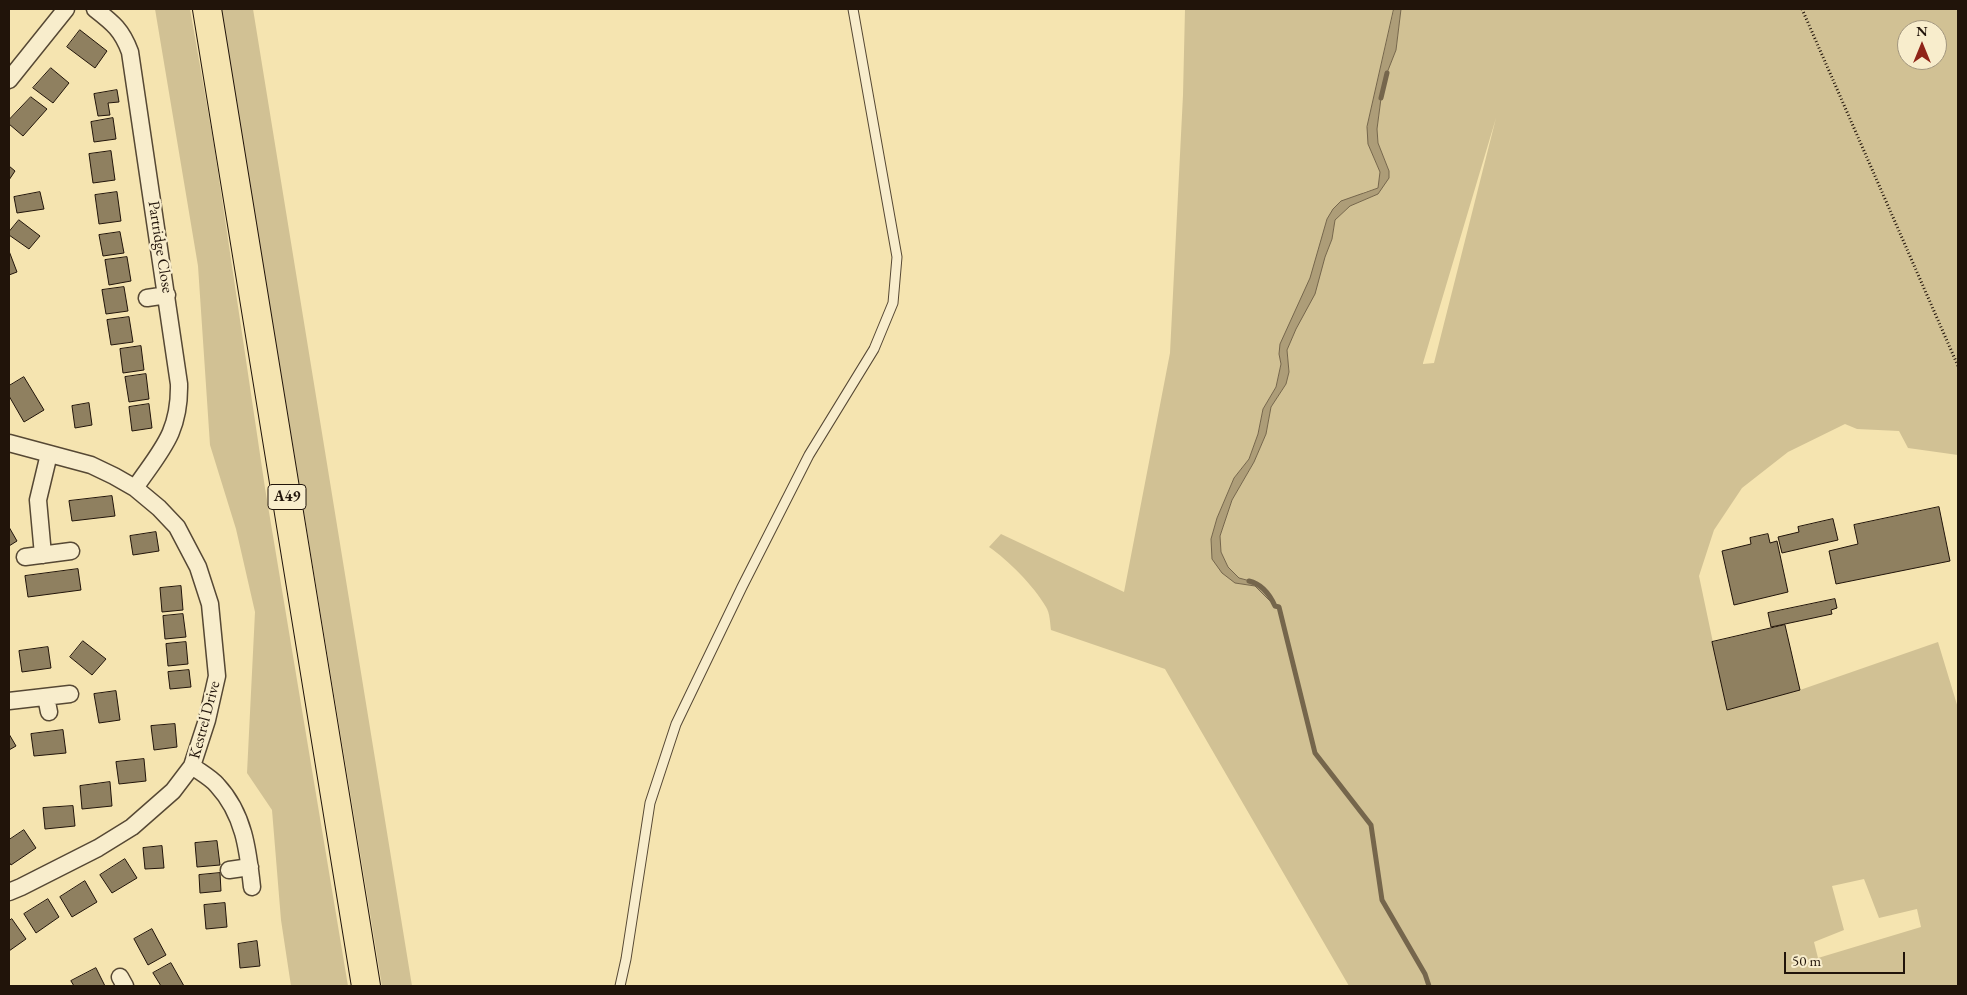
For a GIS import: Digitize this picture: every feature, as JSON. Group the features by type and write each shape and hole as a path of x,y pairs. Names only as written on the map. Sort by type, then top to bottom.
{"highway":[{"name":"A49","path":"207,9 366,986"}],"street":[{"path":"11,73 66,9"},
{"name":"Partridge Close","path":"95,9 114,23 125,37 130,52 179,384 177,418 172,435 136,488"},
{"path":"148,298 167,295"},
{"name":"Kestrel Drive","path":"9,443 91,465 136,488 177,527 198,567 210,604 217,676 207,720 192,766 173,791 132,827 98,848 9,892"},
{"path":"44,555 38,500 49,454"},
{"path":"25,557 76,554"},
{"path":"9,701 47,704 70,694"},
{"path":"192,766 217,784 235,810 245,833 252,887"},
{"path":"229,870 250,867"}],"lane":[{"path":"620,986 650,803 676,724 809,455 874,349 893,303 897,257 853,9"}],"path":[{"path":"1802,9 1958,366"}],"shaded area":[{"path":"155,9 190,9 214,145 265,488 348,986 291,986 281,920 272,810 247,773 255,612 236,529 210,445 198,266"},
{"path":"221,9 253,9 412,986 382,986"},
{"path":"1185,9 1394,9 1368,144 1380,172 1378,188 1364,192 1327,219 1311,278 1279,354 1281,364 1276,387 1263,409 1258,434 1249,459 1234,478 1217,518 1211,539 1235,583 1255,586 1272,602 1254,582 1239,578 1228,567 1221,552 1220,536 1232,500 1254,462 1266,434 1271,407 1286,384 1289,372 1287,350 1332,239 1335,220 1350,206 1378,194 1389,171 1378,143 1377,129 1383,83 1396,50 1401,9 1958,9 1958,455 1908,448 1899,431 1857,429 1845,424 1788,452 1742,488 1714,530 1699,576 1727,709 1800,690 1938,642 1958,708 1958,986 1349,986 1165,669 1051,630 1050,618 1041,599 1012,566 989,547 1001,534 1124,592 1170,353 1183,95","holes":["1496,118 1434,363 1423,364","1864,879 1879,918 1917,909 1921,927 1818,958 1814,942 1844,930 1832,886"]},
{"path":"1394,9 1401,9 1396,50 1383,83 1377,129 1378,143 1389,171 1389,178 1378,194 1350,206 1335,220 1332,239 1315,294 1287,350 1289,372 1286,384 1271,407 1266,434 1254,462 1232,500 1220,536 1221,552 1228,567 1239,578 1254,582 1275,606 1255,586 1235,583 1222,573 1212,559 1211,539 1217,518 1234,478 1249,459 1258,434 1263,409 1276,387 1281,364 1280,344 1310,278 1327,219 1341,201 1378,188 1380,172 1368,144 1367,127"}],"building":[{"path":"80,30 107,51 95,68 67,47"},
{"path":"51,68 69,83 53,103 33,88"},
{"path":"117,90 119,102 108,103 110,115 98,116 94,94"},
{"path":"31,97 47,109 23,136 9,124 9,120"},
{"path":"113,118 116,139 94,142 91,122"},
{"path":"111,151 115,180 93,183 89,154"},
{"path":"9,166 15,171 9,180"},
{"path":"40,192 44,209 17,213 14,197"},
{"path":"117,192 121,221 99,224 95,195"},
{"path":"19,220 40,236 29,249 9,235 9,232"},
{"path":"120,232 124,253 103,256 99,235"},
{"path":"9,251 17,272 9,275"},
{"path":"127,257 131,281 109,285 105,260"},
{"path":"124,287 128,311 106,314 102,290"},
{"path":"129,317 133,342 111,345 107,320"},
{"path":"141,346 144,370 123,373 120,349"},
{"path":"146,374 149,399 129,402 125,377"},
{"path":"24,377 44,410 24,422 9,396 9,386"},
{"path":"89,403 92,425 75,428 72,406"},
{"path":"149,404 152,428 132,431 129,407"},
{"path":"112,496 115,516 72,521 69,501"},
{"path":"1939,507 1950,561 1836,584 1829,551 1858,544 1854,525"},
{"path":"1833,519 1838,540 1782,553 1778,537 1799,532 1798,527"},
{"path":"9,527 17,541 9,546"},
{"path":"156,532 159,551 133,555 130,536"},
{"path":"1768,534 1770,543 1777,541 1788,592 1734,605 1722,551 1751,544 1750,538"},
{"path":"78,569 81,590 28,597 25,576"},
{"path":"181,586 183,610 162,612 160,588"},
{"path":"1835,599 1837,608 1831,610 1832,614 1771,627 1768,613"},
{"path":"183,614 186,637 165,639 163,616"},
{"path":"1785,625 1800,690 1727,710 1712,642"},
{"path":"83,641 106,659 92,675 70,657"},
{"path":"186,642 188,664 168,666 166,644"},
{"path":"48,647 51,668 22,672 19,651"},
{"path":"189,670 191,687 170,689 168,672"},
{"path":"116,691 120,720 99,723 94,694"},
{"path":"175,724 177,747 154,750 151,726"},
{"path":"63,730 66,753 34,756 31,734"},
{"path":"9,734 16,746 9,750"},
{"path":"144,759 146,781 119,784 116,762"},
{"path":"110,782 112,806 82,809 80,786"},
{"path":"73,806 75,826 45,829 43,808"},
{"path":"24,830 36,848 11,865 9,862 9,840"},
{"path":"217,841 220,865 197,867 195,843"},
{"path":"162,846 164,868 145,869 143,848"},
{"path":"125,859 137,878 112,893 100,875"},
{"path":"220,873 221,891 200,893 199,875"},
{"path":"85,881 97,902 72,917 60,897"},
{"path":"48,899 59,917 36,933 24,914"},
{"path":"225,903 227,927 206,929 204,905"},
{"path":"12,919 26,939 9,951 9,921"},
{"path":"152,929 166,955 148,965 134,939"},
{"path":"257,941 260,966 240,968 238,944"},
{"path":"171,963 184,986 161,986 153,973"},
{"path":"96,968 105,986 74,986 71,981"}],"waterway":[{"path":"1381,98 1387,73"},
{"path":"1249,581 1262,587 1275,606 1279,607 1315,753 1371,825 1382,900 1425,974 1429,986"}]}
